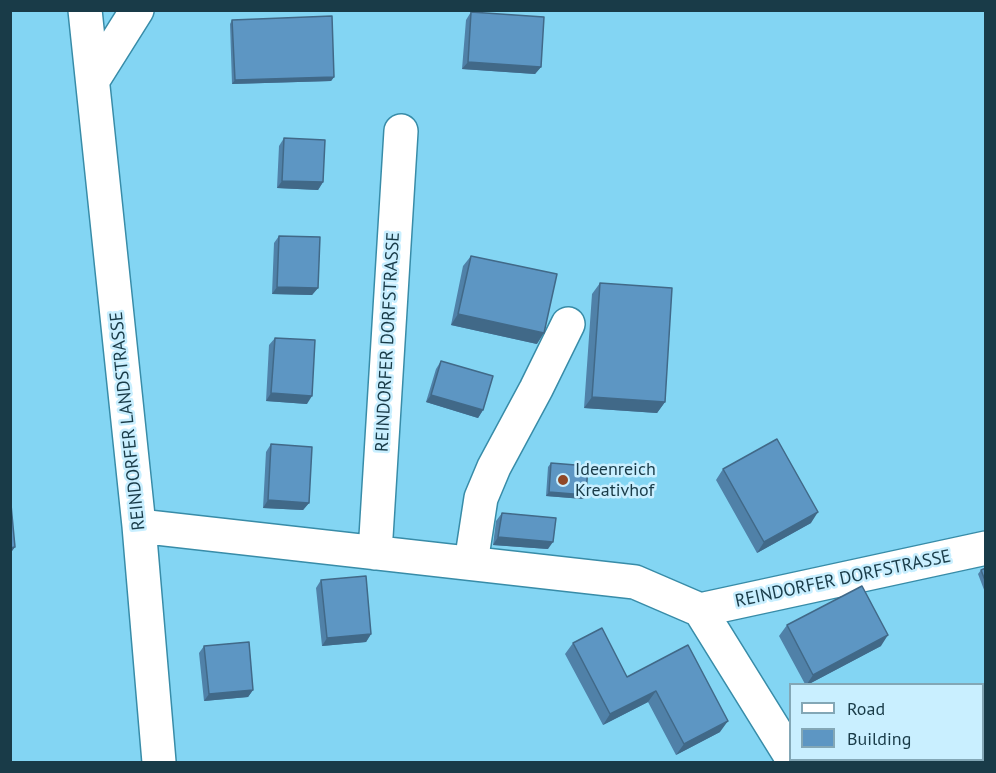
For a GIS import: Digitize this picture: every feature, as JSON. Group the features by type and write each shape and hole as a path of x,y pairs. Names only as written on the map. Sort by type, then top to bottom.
{"street":[{"name":"REINDORFER LANDSTRASSE","path":"85,10 139,526 159,762"},
{"path":"93,80 138,10"},
{"name":"REINDORFER DORFSTRASSE","path":"375,553 401,131"},
{"path":"471,563 481,498 494,467 568,324"},
{"path":"139,526 635,582 700,610 789,753"},
{"name":"REINDORFER DORFSTRASSE","path":"700,610 986,548"}],"building":[{"path":"471,12 544,17 541,67 468,62"},
{"path":"332,16 334,77 235,80 232,20"},
{"path":"284,138 325,140 323,182 282,181"},
{"path":"279,236 320,237 318,288 277,287"},
{"path":"471,256 557,274 544,333 458,314"},
{"path":"600,283 672,288 665,402 592,397"},
{"path":"275,338 315,340 312,396 271,393"},
{"path":"441,361 493,376 483,410 431,395"},
{"path":"777,439 818,512 764,542 723,469"},
{"path":"271,444 312,447 309,503 268,500"},
{"path":"551,463 588,466 586,495 549,492"},
{"path":"10,494 15,547 10,548"},
{"path":"502,513 556,518 553,542 498,537"},
{"path":"986,568 986,583 981,570"},
{"path":"366,576 371,634 327,638 321,580"},
{"path":"862,586 888,635 813,675 787,625"},
{"path":"602,628 627,677 688,645 728,721 684,744 656,691 610,714 573,643"},
{"path":"249,642 253,690 209,694 204,646"},
{"path":"922,761 975,762 922,762"}],"place":[{"name":"Ideenreich Kreativhof","path":"563,480"}]}
